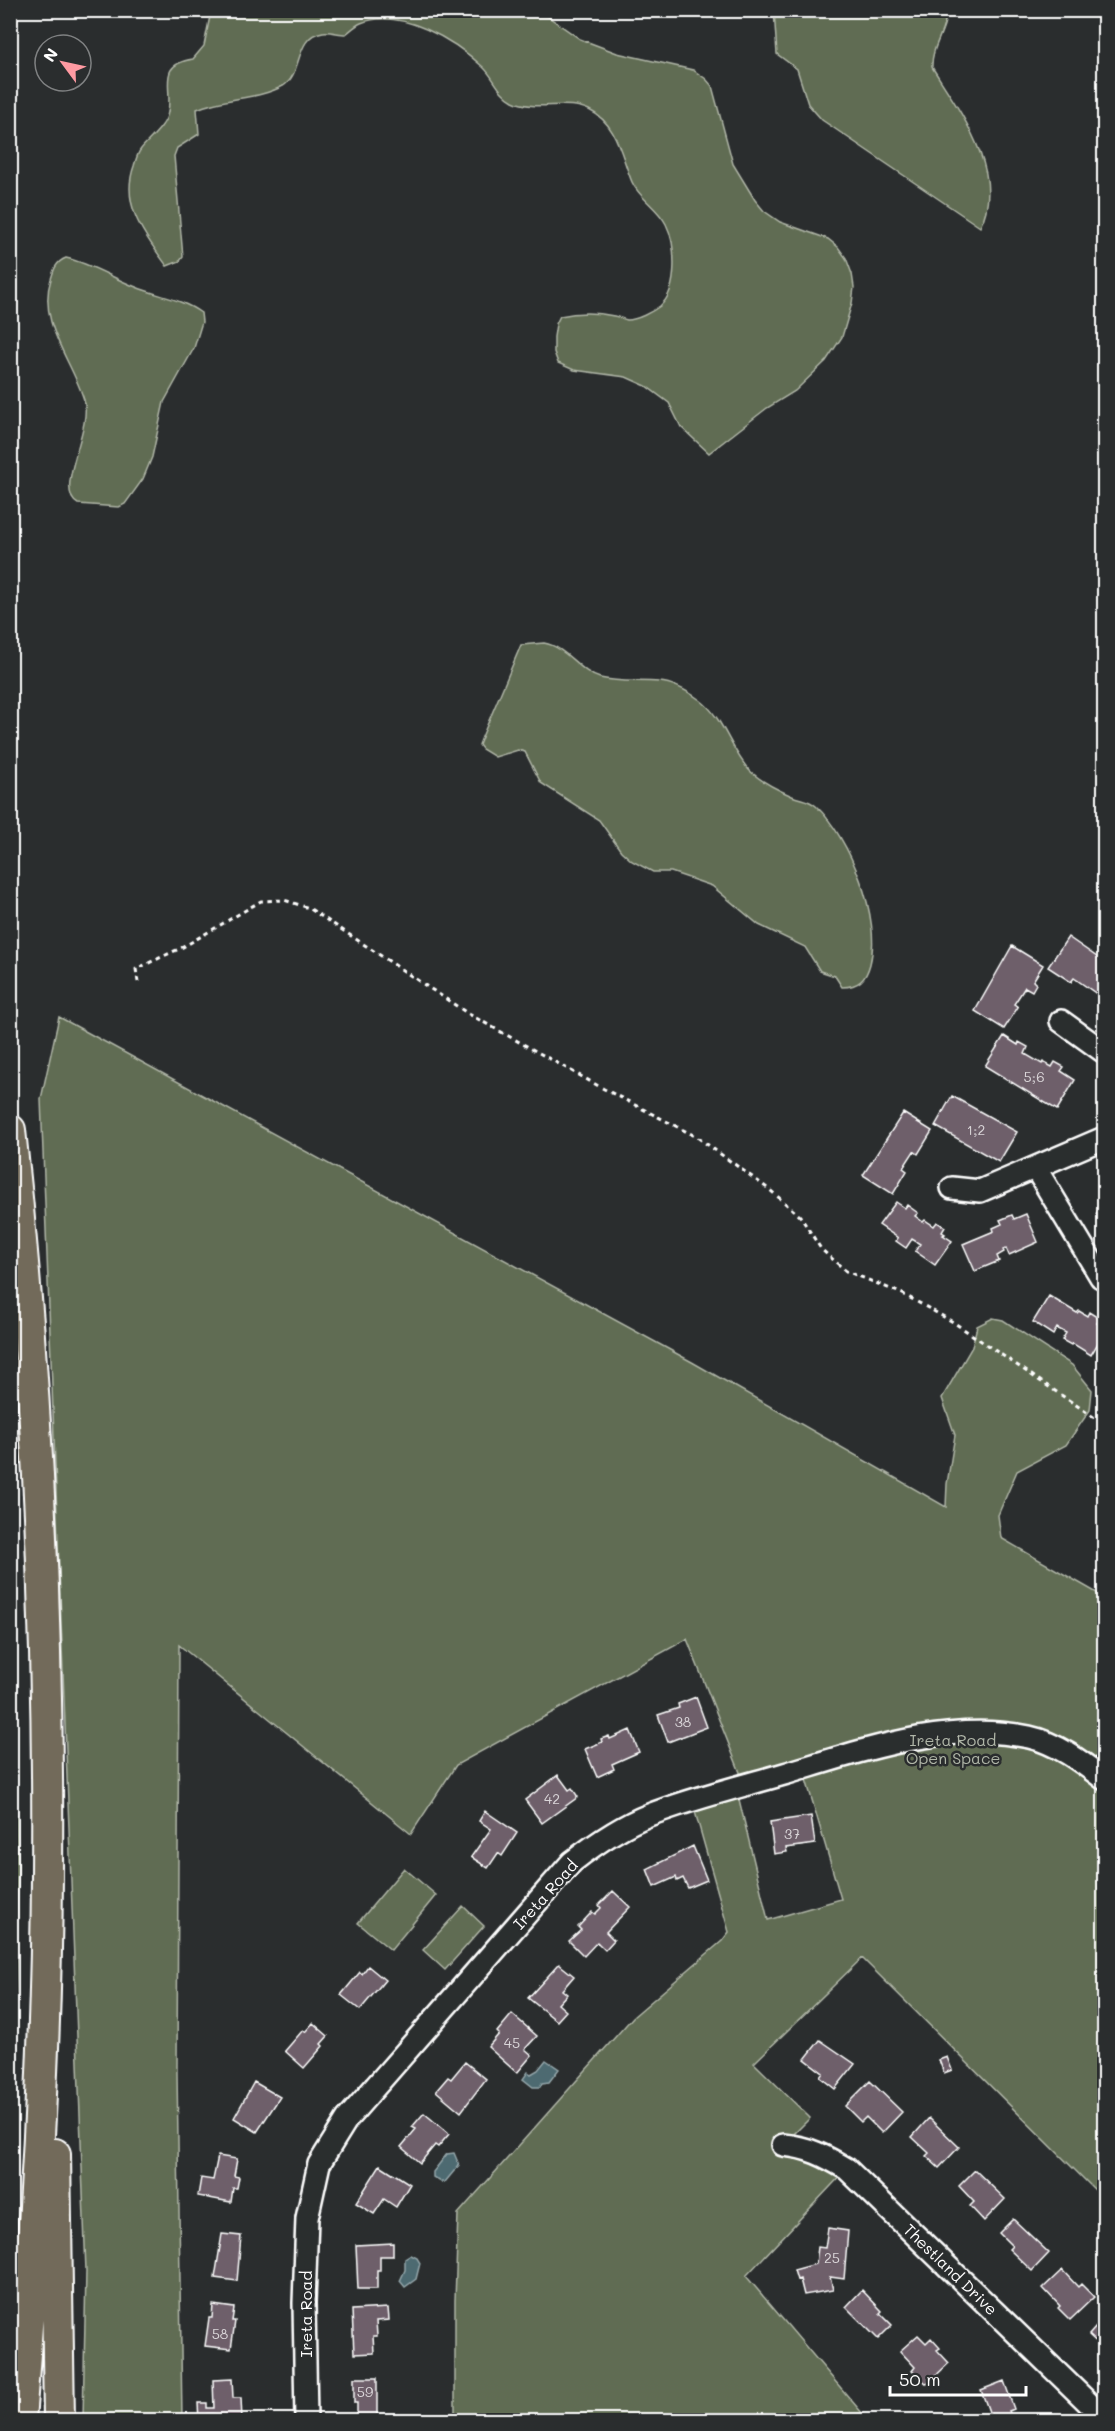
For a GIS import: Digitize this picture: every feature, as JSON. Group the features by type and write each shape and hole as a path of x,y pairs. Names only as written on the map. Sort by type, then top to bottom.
{"highway":[{"path":"10,1130 19,1211 34,1413 45,1641 47,1876 42,2074 30,2295 20,2421"},
{"path":"44,1991 54,2096 59,2421"}],"street":[{"path":"1061,1021 1104,1052"},
{"path":"952,1188 980,1191 1104,1138"},
{"path":"1036,1169 1101,1277"},
{"name":"Ireta Road","path":"306,2421 304,2303 307,2218 320,2164 347,2119 572,1862 607,1837 649,1815 832,1760 950,1732 1031,1737 1074,1758 1104,1779"},
{"name":"Thestland Drive","path":"783,2145 802,2146 847,2169 1104,2418"}],"path":[{"path":"138,982 136,969 183,947 261,901 284,900 309,908 467,1013 604,1089 697,1137 770,1190 800,1216 821,1249 846,1271 903,1294 953,1322 1104,1424"}],"green space":[{"path":"774,10 946,11 944,25 932,59 932,67 966,123 984,164 988,186 987,207 980,227 822,120 808,104 797,69 777,54"},
{"path":"211,11 540,11 580,39 617,53 693,70 712,86 733,164 755,200 764,211 780,222 828,239 846,258 854,287 842,337 826,361 795,391 767,408 709,453 681,427 669,403 646,386 626,377 574,370 558,363 554,352 554,337 560,316 594,313 631,320 653,311 666,299 673,278 674,255 666,224 635,188 612,132 599,116 580,107 531,106 513,101 504,94 483,67 458,47 426,29 393,19 377,19 361,23 346,34 323,32 314,35 307,41 294,73 283,86 262,94 218,102 197,109 199,134 177,148 174,156 183,257 180,261 167,266 137,219 132,207 130,180 140,151 167,117 170,72 174,66 193,59 204,46"},
{"path":"66,258 136,287 178,301 201,313 202,322 194,348 164,402 152,457 143,479 125,504 119,507 78,504 71,497 71,473 83,427 84,400 52,326 48,295 54,269"},
{"path":"544,643 559,649 592,675 600,678 664,683 691,694 708,707 715,716 742,762 753,774 775,788 816,806 829,820 851,858 867,903 873,946 870,964 861,981 853,986 842,987 835,976 820,971 805,947 759,925 712,886 671,872 653,872 632,861 621,851 599,820 541,783 525,752 518,750 495,757 482,749 479,745 482,737 521,645"},
{"name":"Ireta Road Open Space","path":"59,1017 692,1362 946,1507 947,1484 955,1435 942,1398 972,1347 977,1326 993,1318 1003,1320 1072,1365 1092,1390 1090,1410 1066,1445 1017,1471 998,1515 1001,1538 1104,1597 1104,2199 862,1958 754,2063 810,2118 784,2144 847,2169 746,2276 868,2420 455,2420 458,2214 633,2017 722,1941 729,1932 692,1801 736,1787 768,1920 841,1899 803,1769 745,1785 687,1639 456,1765 411,1834 179,1645 177,2072 182,2420 83,2420 86,2271 41,1099"},
{"path":"10,1532 18,1865 11,2219 10,2219"},
{"path":"404,1868 436,1895 391,1950 358,1923"},
{"path":"463,1906 484,1926 445,1970 423,1950"}],"water":[{"path":"546,2060 559,2069 549,2082 542,2083 540,2087 533,2087 523,2079 528,2072 531,2074 538,2070"},
{"path":"454,2153 459,2165 445,2182 433,2177 433,2172 447,2154"},
{"path":"411,2255 420,2263 416,2279 405,2287 400,2281 405,2270 405,2259"}],"building":[{"path":"1068,937 1104,962 1104,999 1074,978 1071,982 1048,967"},
{"path":"1012,946 1043,965 1033,981 1036,984 1032,991 1025,987 1014,1004 1018,1007 1004,1029 975,1011"},
{"path":"1004,1036 1018,1045 1019,1042 1028,1047 1025,1054 1042,1064 1043,1062 1052,1067 1055,1062 1064,1067 1061,1071 1075,1080 1057,1110 985,1066"},
{"path":"952,1096 1017,1132 999,1162 935,1126"},
{"path":"903,1113 932,1131 918,1154 914,1151 903,1168 907,1171 893,1194 863,1175"},
{"path":"896,1202 905,1208 907,1205 918,1213 915,1216 923,1222 925,1220 934,1226 937,1222 945,1227 943,1235 952,1241 935,1265 915,1251 920,1244 912,1239 906,1248 896,1241 898,1238 879,1225"},
{"path":"1104,1203 1104,1221 1096,1214"},
{"path":"1026,1214 1038,1242 1009,1255 1006,1248 997,1256 999,1261 975,1271 963,1244 994,1231 993,1228 1002,1224 1000,1220 1012,1215 1014,1219"},
{"path":"1049,1296 1077,1313 1079,1311 1087,1316 1089,1312 1100,1319 1097,1323 1104,1328 1104,1333 1091,1355 1072,1343 1071,1345 1062,1340 1066,1333 1057,1328 1053,1335 1033,1322"},
{"path":"696,1697 707,1727 668,1742 658,1715 679,1708 678,1704"},
{"path":"630,1730 639,1752 612,1764 614,1769 597,1777 585,1749 602,1742 601,1739 609,1736 610,1739"},
{"path":"558,1775 569,1790 572,1788 578,1797 542,1823 525,1800"},
{"path":"485,1811 517,1833 502,1856 498,1853 488,1868 471,1857 491,1829 479,1821"},
{"path":"811,1816 815,1844 786,1848 787,1852 774,1854 770,1822"},
{"path":"693,1846 707,1880 688,1888 683,1878 677,1881 676,1877 654,1887 647,1869"},
{"path":"613,1891 630,1907 606,1932 614,1940 605,1950 597,1942 584,1956 569,1941 581,1930 578,1927 592,1912 595,1914 601,1908 599,1905"},
{"path":"559,1964 574,1976 562,1990 567,1994 558,2004 566,2011 557,2021 528,1998"},
{"path":"368,1966 385,1980 360,2010 341,1995"},
{"path":"512,2014 537,2036 525,2049 532,2055 517,2073 488,2047"},
{"path":"313,2023 328,2036 321,2044 323,2046 304,2068 285,2051 303,2030 305,2032"},
{"path":"820,2040 855,2064 835,2089 820,2077 823,2073 805,2059"},
{"path":"947,2057 952,2070 944,2073 939,2060"},
{"path":"465,2062 486,2079 461,2112 436,2091 448,2077 451,2079"},
{"path":"870,2081 902,2112 882,2133 866,2117 861,2122 845,2106"},
{"path":"254,2082 280,2097 257,2132 234,2118"},
{"path":"424,2113 449,2134 438,2147 435,2145 420,2163 401,2147 416,2129 412,2127"},
{"path":"929,2118 959,2147 939,2168 926,2156 929,2153 912,2137"},
{"path":"218,2156 237,2159 234,2176 239,2177 237,2188 233,2188 231,2202 198,2196 201,2178 213,2180"},
{"path":"380,2165 410,2184 396,2207 384,2199 374,2214 356,2203"},
{"path":"975,2170 1005,2199 984,2221 970,2206 974,2202 959,2186"},
{"path":"1013,2219 1049,2253 1032,2271 1009,2249 1012,2246 999,2233"},
{"path":"828,2228 848,2231 844,2279 830,2277 833,2290 804,2295 800,2279 797,2280 794,2270 816,2264 818,2247 825,2248"},
{"path":"222,2234 241,2236 237,2281 215,2278"},
{"path":"393,2243 393,2256 380,2256 377,2289 358,2289 356,2245"},
{"path":"1062,2270 1078,2287 1081,2284 1094,2297 1070,2320 1043,2288"},
{"path":"862,2290 892,2325 878,2339 846,2307"},
{"path":"213,2305 234,2308 232,2321 235,2321 231,2349 205,2346"},
{"path":"388,2308 389,2320 376,2321 377,2336 373,2336 374,2353 354,2354 352,2310"},
{"path":"1104,2320 1104,2349 1089,2335"},
{"path":"918,2335 926,2343 931,2338 940,2348 937,2350 949,2363 927,2384 912,2371 915,2367 900,2351"},
{"path":"354,2378 377,2378 377,2420 357,2420"},
{"path":"232,2379 233,2398 241,2398 242,2420 214,2420 214,2414 207,2414 208,2420 199,2420 198,2403 207,2403 207,2408 214,2408 213,2380"},
{"path":"1004,2381 1014,2409 1009,2411 1013,2420 992,2420 981,2390"}]}
